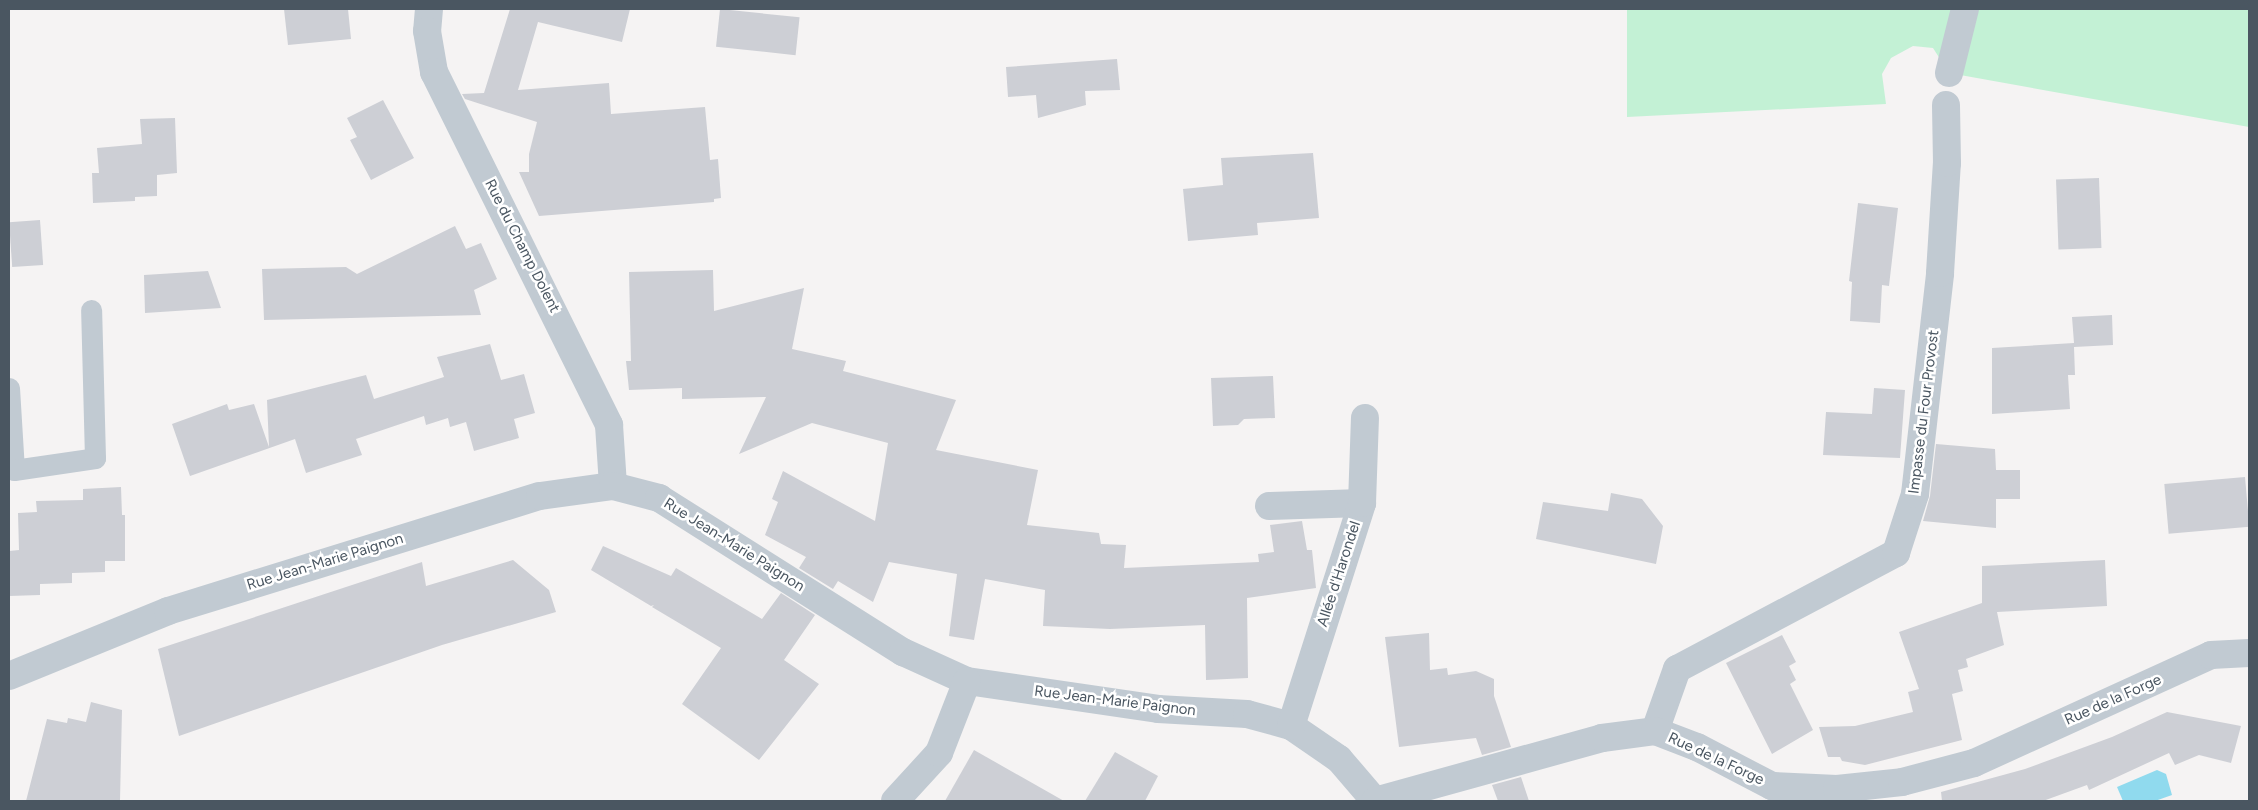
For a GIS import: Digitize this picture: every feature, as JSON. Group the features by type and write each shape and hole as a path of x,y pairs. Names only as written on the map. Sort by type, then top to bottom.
{"street":[{"name":"Rue du Champ Dolent","path":"429,9 427,31 434,72 609,425 613,486"},
{"path":"1949,73 1965,9"},
{"name":"Impasse du Four Provost","path":"1655,731 1677,669 1896,553 1915,494 1938,292 1947,163 1946,105"},
{"name":"Allée d'Harondel","path":"1291,726 1362,502 1365,418"},
{"name":"Rue Jean-Marie Paignon","path":"9,676 168,611 540,496 613,486 659,498 903,652 967,681 1158,709 1247,714 1291,726 1339,759 1375,801"},
{"path":"1269,506 1362,502"},
{"name":"Rue de la Forge","path":"1375,801 1602,738 1655,731 1697,747 1771,794 1902,782 1974,763 2211,655 2249,653"},
{"path":"895,801 939,753 967,681"}],"lane":[{"path":"9,388 14,470 95,458 91,310"}],"green space":[{"path":"1627,9 2249,9 2249,127 1949,73 1933,48 1913,46 1891,58 1882,74 1886,104 1627,117"}],"water":[{"path":"2157,770 2166,774 2172,795 2155,801 2123,801 2117,787"}],"building":[{"path":"284,9 348,9 351,39 288,45"},
{"path":"510,9 630,9 622,42 538,22 518,90 609,83 611,114 705,107 710,160 718,159 721,198 714,199 714,202 539,216 519,172 529,172 529,154 537,122 465,99 462,94 484,93"},
{"path":"720,9 800,17 796,55 716,47"},
{"path":"1117,59 1120,90 1085,91 1086,105 1038,118 1036,95 1008,97 1006,67"},
{"path":"383,100 414,158 371,180 350,140 357,137 347,118"},
{"path":"175,118 177,173 157,175 157,196 135,197 135,201 93,203 92,173 99,173 97,148 142,144 140,119"},
{"path":"1313,153 1319,218 1257,223 1258,235 1188,241 1183,189 1223,185 1221,158"},
{"path":"2099,178 2101,248 2058,249 2056,180"},
{"path":"1858,203 1898,208 1889,286 1882,285 1880,323 1850,321 1852,282 1849,281"},
{"path":"40,220 43,265 12,267 9,222"},
{"path":"455,226 466,249 481,243 497,279 474,290 481,315 264,320 262,269 346,267 357,274"},
{"path":"713,270 714,311 804,288 792,349 846,361 843,371 956,400 936,450 1038,470 1027,525 1099,533 1101,544 1126,545 1124,568 1259,562 1258,554 1274,552 1270,525 1302,521 1307,550 1312,550 1316,588 1247,598 1248,678 1206,680 1205,625 1110,629 1043,626 1045,590 985,579 974,640 949,636 957,574 889,562 873,602 838,581 833,589 799,568 806,557 765,535 778,502 772,499 783,471 875,521 888,443 812,423 739,454 766,397 682,399 682,388 629,390 626,361 631,361 629,272"},
{"path":"208,271 221,308 145,313 144,275"},
{"path":"2112,315 2113,345 2074,347 2075,375 2068,375 2070,409 1992,414 1992,348 2074,343 2072,317"},
{"path":"490,344 501,380 524,374 535,413 514,419 519,438 474,451 466,422 450,427 448,418 426,425 424,416 356,439 362,455 306,473 295,439 190,476 172,424 227,404 229,410 254,404 269,447 267,400 366,375 374,399 444,377 437,357"},
{"path":"1273,376 1275,418 1244,419 1238,425 1213,426 1211,378"},
{"path":"1874,388 1905,390 1900,458 1823,455 1826,412 1872,414"},
{"path":"1936,444 1995,449 1996,470 2020,470 2020,499 1996,499 1996,528 1923,521 1930,496"},
{"path":"2245,477 2249,527 2169,534 2164,484"},
{"path":"121,487 122,515 125,515 125,561 105,561 105,572 72,573 72,583 40,584 40,595 9,596 9,551 19,550 18,513 37,512 36,501 83,500 83,489"},
{"path":"1611,493 1642,499 1663,526 1656,564 1536,539 1543,502 1608,511"},
{"path":"603,546 671,576 676,568 762,619 781,593 815,615 784,660 819,684 759,760 682,704 721,648 652,607 654,605 651,606 591,570"},
{"path":"513,560 549,590 556,612 442,645 179,736 158,649 422,562 426,586"},
{"path":"2105,560 2107,606 1997,612 2004,645 1966,659 1968,667 1958,670 1963,691 1952,694 1962,740 1865,765 1842,761 1840,757 1828,757 1819,727 1855,726 1913,712 1908,692 1919,689 1899,632 1982,603 1982,566"},
{"path":"1429,633 1430,670 1447,668 1448,675 1476,671 1494,679 1494,696 1511,747 1482,755 1476,738 1399,747 1385,637"},
{"path":"1782,635 1796,662 1789,666 1796,680 1790,684 1813,730 1772,754 1726,663"},
{"path":"91,702 122,710 120,801 26,801 47,719 67,723 68,718 86,722"},
{"path":"2167,712 2241,726 2231,763 2199,755 2175,765 2169,753 2089,790 2087,785 2043,801 1942,801 1941,792 2025,769 2112,737"},
{"path":"974,750 1064,801 945,801"},
{"path":"1115,752 1158,776 1145,801 1085,801"},
{"path":"1521,777 1529,801 1498,801 1492,785"}]}
